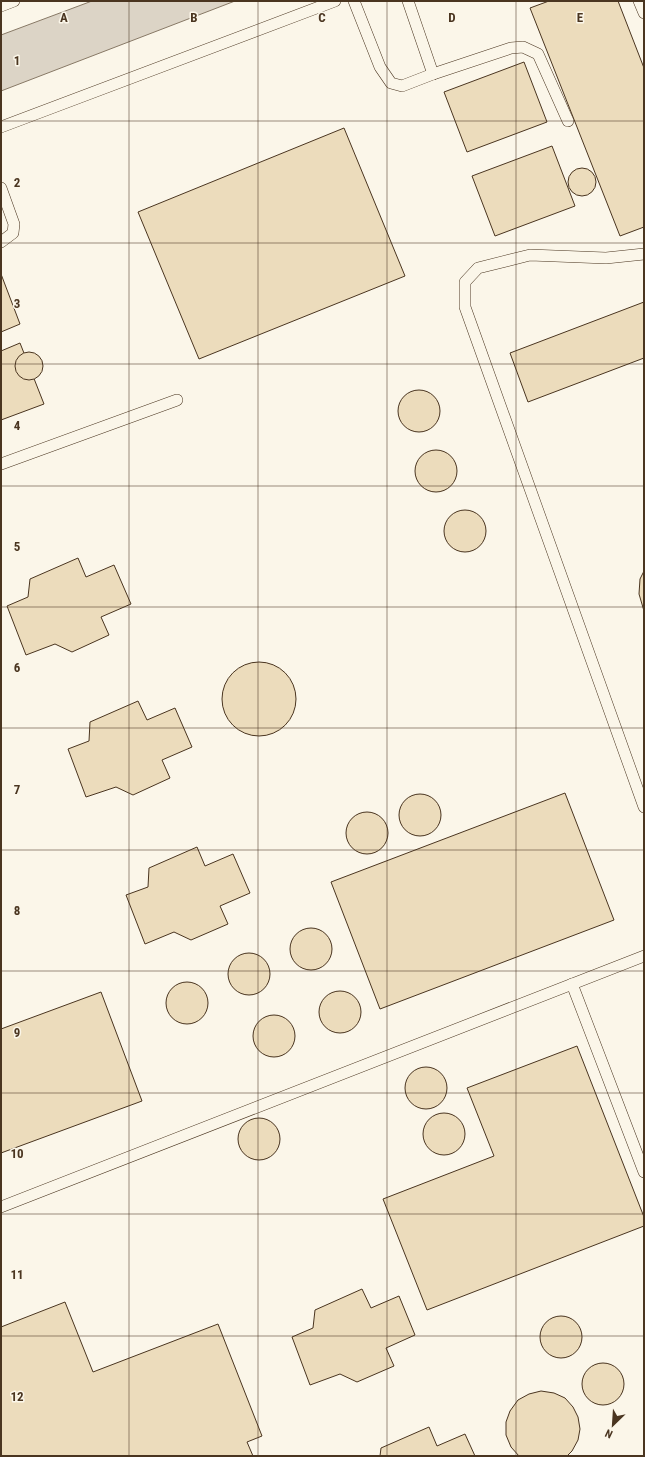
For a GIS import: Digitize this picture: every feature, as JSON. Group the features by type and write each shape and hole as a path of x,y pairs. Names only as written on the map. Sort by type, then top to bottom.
{"lane":[{"path":"1,6 14,1"},
{"path":"1,127 335,1"},
{"path":"354,1 380,67 391,83 402,86 511,48 523,47 538,54 568,121"},
{"path":"408,1 433,74"},
{"path":"639,1 644,13"},
{"path":"1,188 14,224 13,233 6,240 1,242"},
{"path":"644,254 606,258 530,255 478,268 465,282 465,307 644,806"},
{"path":"1,464 177,400"},
{"path":"1,1207 644,956"},
{"path":"572,984 644,1172"}],"shaded area":[{"path":"92,1 235,1 1,91 1,35"}],"building":[{"path":"549,1 618,1 644,68 644,227 620,236 530,8"},
{"path":"524,62 547,122 467,152 444,92"},
{"path":"344,128 405,276 199,359 138,212"},
{"path":"552,146 575,206 495,236 472,176"},
{"path":"582,168 592,172 596,182 592,192 582,196 572,192 568,182 572,172"},
{"path":"1,274 20,324 1,332"},
{"path":"644,302 644,358 528,402 510,353"},
{"path":"20,343 44,404 1,420 1,351"},
{"path":"29,352 39,356 43,366 39,376 29,380 19,376 15,366 19,356"},
{"path":"415,390 423,390 431,393 437,399 440,411 437,423 431,429 423,432 415,432 407,429 401,423 398,415 398,407 401,399 407,393"},
{"path":"432,450 440,450 448,453 454,459 457,471 454,483 448,489 440,492 432,492 424,489 418,483 415,475 415,467 418,459 424,453"},
{"path":"461,510 469,510 477,513 483,519 486,531 483,543 477,549 469,552 461,552 453,549 447,543 444,535 444,527 447,519 453,513"},
{"path":"78,558 86,577 114,565 131,604 101,617 109,635 72,652 55,644 26,655 7,606 28,597 30,579"},
{"path":"644,571 644,611 639,594 640,579"},
{"path":"259,662 280,668 290,678 296,699 290,720 280,730 259,736 238,730 228,720 222,699 228,678 238,668"},
{"path":"138,701 147,720 175,708 192,747 162,760 170,778 133,795 116,787 86,797 68,749 89,741 90,722"},
{"path":"565,793 614,920 380,1009 331,882"},
{"path":"416,794 424,794 432,797 438,803 441,815 438,827 432,833 424,836 416,836 408,833 402,827 399,819 399,811 402,803 408,797"},
{"path":"363,812 371,812 379,815 385,821 388,833 385,845 379,851 371,854 363,854 355,851 349,845 346,837 346,829 349,821 355,815"},
{"path":"197,847 205,866 233,854 250,893 220,906 228,924 191,940 174,932 145,944 126,895 148,887 149,868"},
{"path":"307,928 315,928 323,931 329,937 332,949 329,961 323,967 315,970 307,970 299,967 293,961 290,953 290,945 293,937 299,931"},
{"path":"245,953 253,953 261,956 267,962 270,974 267,986 261,992 253,995 245,995 237,992 231,986 228,978 228,970 231,962 237,956"},
{"path":"183,982 191,982 199,985 205,991 208,1003 205,1015 199,1021 191,1024 183,1024 175,1021 169,1015 166,1007 166,999 169,991 175,985"},
{"path":"336,991 344,991 352,994 358,1000 361,1012 358,1024 352,1030 344,1033 336,1033 328,1030 322,1024 319,1016 319,1008 322,1000 328,994"},
{"path":"101,992 142,1101 1,1153 1,1029"},
{"path":"270,1015 278,1015 286,1018 292,1024 295,1036 292,1048 286,1054 278,1057 270,1057 262,1054 256,1048 253,1040 253,1032 256,1024 262,1018"},
{"path":"577,1046 644,1217 644,1226 427,1310 383,1199 494,1156 467,1088"},
{"path":"422,1067 430,1067 438,1070 444,1076 447,1088 444,1100 438,1106 430,1109 422,1109 414,1106 408,1100 405,1092 405,1084 408,1076 414,1070"},
{"path":"440,1113 448,1113 456,1116 462,1122 465,1134 462,1146 456,1152 448,1155 440,1155 432,1152 426,1146 423,1138 423,1130 426,1122 432,1116"},
{"path":"255,1118 263,1118 271,1121 277,1127 280,1139 277,1151 271,1157 263,1160 255,1160 247,1157 241,1151 238,1143 238,1135 241,1127 247,1121"},
{"path":"362,1289 371,1308 399,1296 415,1335 386,1348 394,1366 357,1382 340,1374 310,1385 292,1337 313,1328 315,1310"},
{"path":"65,1302 93,1372 218,1324 262,1436 247,1442 253,1456 1,1456 1,1327"},
{"path":"557,1316 565,1316 573,1319 579,1325 582,1337 579,1349 573,1355 565,1358 557,1358 549,1355 543,1349 540,1341 540,1333 543,1325 549,1319"},
{"path":"599,1363 607,1363 615,1366 621,1372 624,1384 621,1396 615,1402 607,1405 599,1405 591,1402 585,1396 582,1388 582,1380 585,1372 591,1366"},
{"path":"541,1391 554,1393 565,1398 573,1407 578,1417 580,1429 578,1440 572,1451 567,1456 519,1456 511,1447 506,1435 506,1422 510,1411 518,1400 529,1394"},
{"path":"429,1427 437,1446 465,1434 475,1456 380,1456 381,1448"}]}
